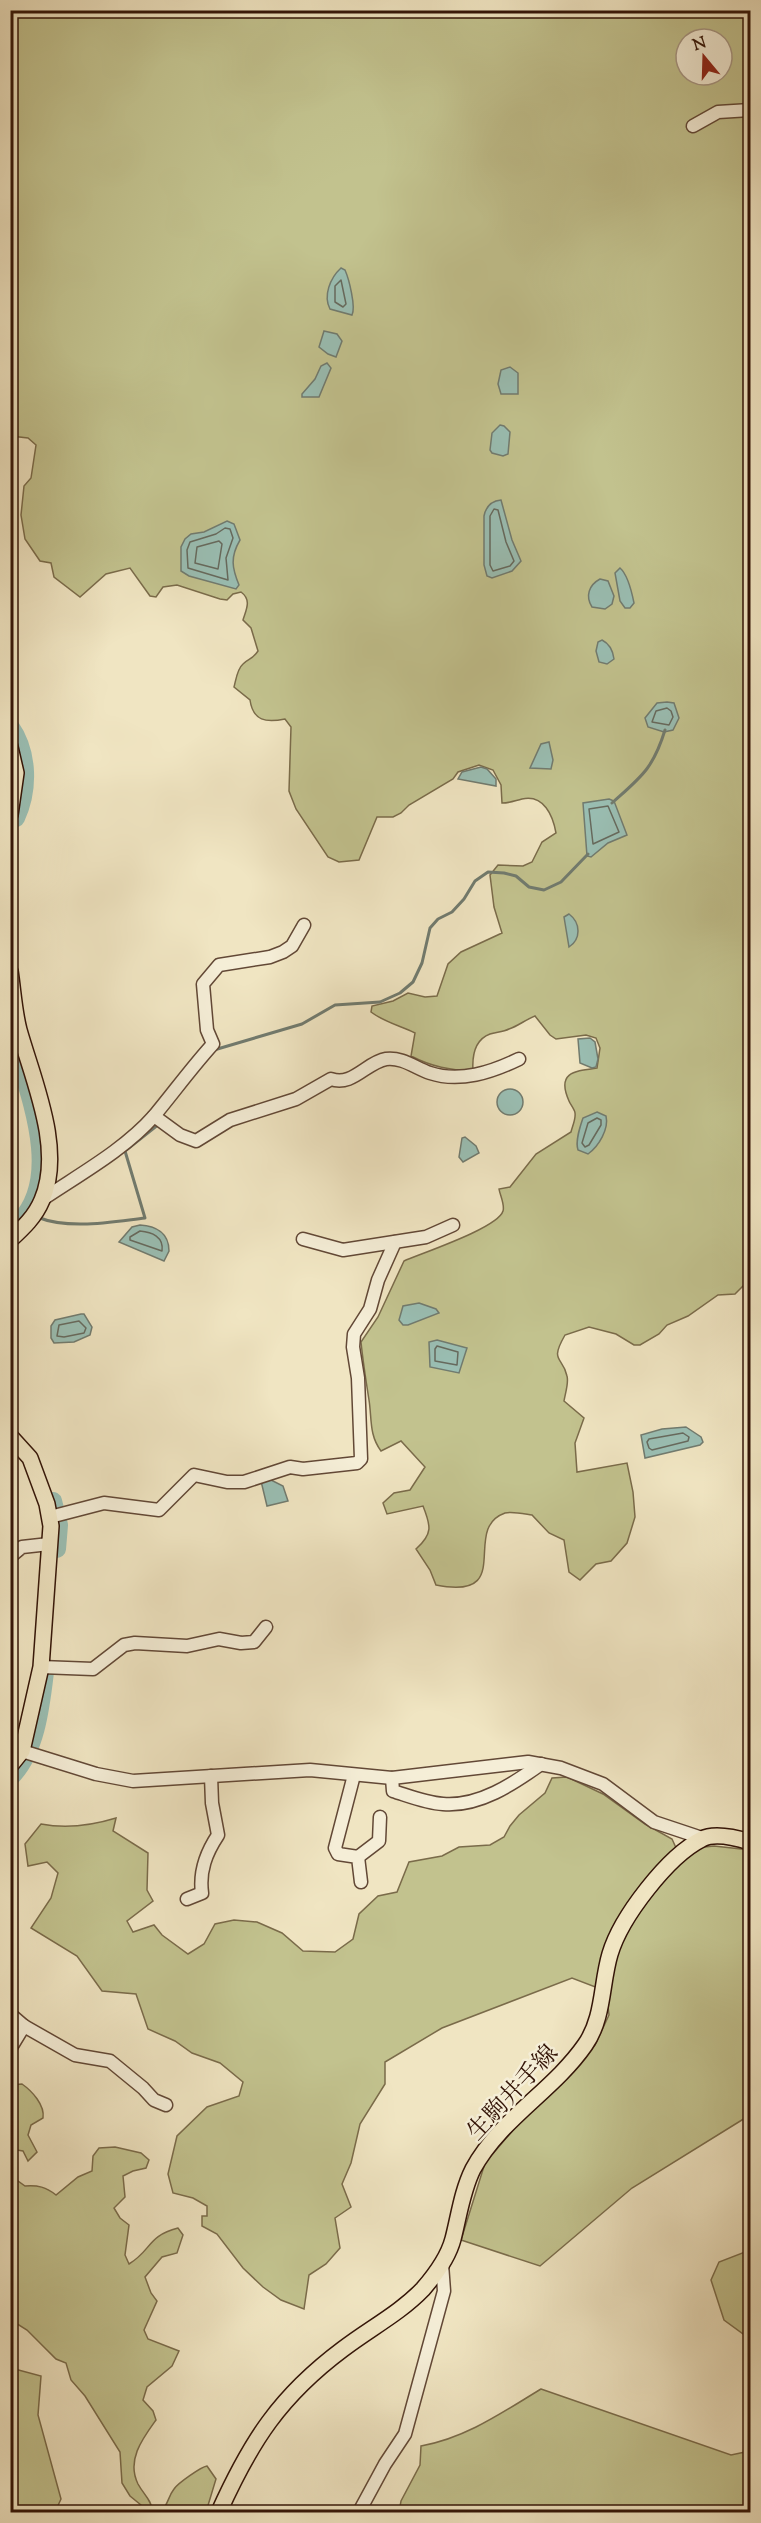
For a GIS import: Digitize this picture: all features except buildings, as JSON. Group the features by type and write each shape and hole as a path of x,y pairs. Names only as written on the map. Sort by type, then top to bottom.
{"main road":[{"path":"10,747 16,773 10,815"},
{"path":"10,971 14,1024 44,1110 49,1159 43,1199 31,1219 10,1240"},
{"path":"10,1436 30,1458 50,1517 41,1667 28,1754 10,1766"},
{"path":"702,1838 715,1835 750,1842"},
{"name":"生駒井手線","path":"219,2512 241,2464 278,2408 312,2373 408,2303 442,2264 452,2241 461,2203 478,2162 505,2126 572,2062 586,2044 601,2007 610,1955 627,1917 640,1898 676,1859 702,1838"}],"street":[{"path":"693,126 718,112 750,110"},
{"path":"43,1199 130,1138 154,1116 193,1065 213,1044 207,1030 202,984 219,965 270,957 283,952 292,946 304,925"},
{"path":"154,1116 180,1135 196,1141 230,1120 296,1099 332,1079 336,1081 350,1078 376,1062 386,1059 398,1059 431,1073 453,1076 472,1076 494,1071 519,1059"},
{"path":"303,1239 343,1250 426,1237 453,1225"},
{"path":"50,1517 104,1503 159,1510 194,1475 227,1482 244,1482 290,1467 303,1469 357,1463 361,1460 354,1334 370,1309 378,1280 395,1242"},
{"path":"10,1557 22,1547 49,1544"},
{"path":"41,1667 93,1669 124,1645 135,1643 175,1647 219,1639 241,1643 254,1642 266,1627"},
{"path":"28,1754 96,1774 133,1781 310,1770 392,1778 512,1762 541,1764 561,1768 603,1784 654,1822 702,1838"},
{"path":"392,1778 393,1791 420,1800 444,1804 486,1797 541,1764"},
{"path":"354,1775 335,1848 338,1854 358,1857 379,1840 380,1817"},
{"path":"187,1899 202,1893 200,1879 203,1866 210,1846 218,1835 212,1803 211,1776"},
{"path":"358,1857 362,1882"},
{"path":"10,2014 24,2026 75,2055 110,2061 154,2100 166,2105"},
{"path":"10,2049 24,2026"},
{"path":"359,2512 385,2464 405,2434 444,2291 442,2264"}],"green space":[{"path":"11,11 750,11 750,1285 745,1284 735,1294 718,1295 688,1316 667,1325 659,1334 640,1345 634,1345 616,1334 589,1327 565,1335 558,1350 558,1358 567,1379 564,1401 584,1418 575,1443 577,1472 627,1463 635,1517 627,1543 611,1561 596,1564 580,1580 569,1572 564,1540 549,1533 532,1515 511,1512 492,1521 487,1533 482,1573 475,1583 460,1587 436,1585 430,1570 416,1549 422,1544 429,1529 423,1506 387,1514 383,1503 394,1493 410,1490 425,1467 401,1441 381,1451 377,1445 372,1427 361,1342 378,1317 404,1261 474,1232 498,1218 503,1211 499,1189 510,1187 536,1154 571,1132 575,1113 566,1091 566,1079 575,1072 597,1068 600,1048 596,1038 586,1035 556,1039 535,1016 480,1040 474,1054 473,1071 441,1067 411,1056 415,1033 371,1012 372,1006 393,1001 408,993 425,997 437,996 448,964 461,952 502,933 494,907 490,875 498,865 523,866 532,862 542,842 556,833 550,813 542,803 530,798 502,803 501,785 493,770 479,765 458,772 453,779 409,805 401,813 393,817 377,817 359,860 339,862 328,857 296,809 289,791 291,727 285,719 272,721 257,716 250,700 234,687 241,666 258,651 251,628 243,620 247,605 244,595 241,592 233,594 227,600 220,599 177,585 163,587 156,597 150,596 130,568 106,574 80,597 54,577 51,563 40,561 25,539 21,515 24,486 31,478 36,445 28,438 11,436"},
{"path":"567,1777 603,1794 645,1824 672,1839 677,1850 714,1846 750,1850 750,2115 632,2188 540,2266 461,2240 485,2163 543,2095 576,2067 595,2045 609,2015 606,1991 572,1978 442,2028 385,2062 385,2084 360,2124 351,2163 342,2184 351,2207 335,2218 340,2248 326,2264 309,2275 304,2309 281,2300 243,2268 217,2234 202,2226 202,2216 207,2216 207,2206 193,2198 173,2193 168,2174 177,2136 207,2107 239,2096 243,2082 220,2063 192,2053 175,2041 148,2029 136,1994 102,1991 77,1956 31,1928 51,1898 58,1873 47,1862 28,1866 25,1844 41,1824 78,1826 116,1818 113,1831 148,1853 147,1890 153,1901 127,1921 133,1932 154,1925 162,1935 188,1954 204,1944 215,1924 234,1920 257,1922 282,1933 303,1951 335,1952 353,1939 359,1914 378,1896 397,1892 409,1862 442,1856 459,1847 490,1845 504,1837 519,1815 545,1793 552,1778"},
{"path":"22,2084 37,2099 43,2113 43,2118 31,2125 28,2135 37,2152 28,2161 23,2151 17,2150 11,2153 11,2085"},
{"path":"115,2147 141,2153 149,2160 146,2168 123,2176 125,2197 114,2208 120,2218 129,2225 125,2255 129,2264 160,2235 178,2228 183,2235 177,2253 162,2257 145,2277 157,2301 144,2330 148,2339 179,2351 172,2366 147,2387 143,2400 153,2411 156,2420 138,2450 134,2466 138,2484 149,2500 153,2512 140,2512 141,2505 130,2496 122,2483 120,2452 85,2396 71,2380 66,2363 56,2359 27,2330 11,2320 11,2176 25,2186 42,2187 56,2195 78,2177 92,2171 93,2156 99,2148"},
{"path":"750,2250 750,2339 724,2320 711,2280 719,2262"},
{"path":"11,2368 41,2376 38,2415 61,2499 55,2512 11,2512"},
{"path":"541,2389 731,2455 750,2451 750,2512 399,2512 401,2501 420,2465 421,2446 469,2431"},
{"path":"207,2466 216,2479 206,2512 158,2512 164,2507 176,2486"}],"water":[{"path":"341,268 345,270 350,286 352,315 330,309 328,304 329,287"},
{"path":"324,331 337,334 342,341 336,357 319,347"},
{"path":"327,363 331,368 319,397 302,397 321,366"},
{"path":"510,367 518,373 518,394 501,394 498,384 501,370"},
{"path":"500,425 510,432 508,454 503,456 492,453 490,450 492,433"},
{"path":"501,500 512,540 521,561 512,571 492,578 487,576 484,565 484,516 490,505"},
{"path":"227,521 234,524 240,540 233,557 239,585 236,589 189,576 181,571 181,547 185,539 191,534 204,532"},
{"path":"620,568 632,594 634,603 630,608 625,608 620,601 615,573"},
{"path":"600,579 608,581 614,596 612,604 605,609 592,607 589,599 591,588"},
{"path":"602,640 609,646 614,656 614,659 607,664 599,662 596,651 598,642"},
{"path":"657,703 674,703 679,718 673,730 664,732 648,727 645,718"},
{"path":"549,742 553,760 551,769 530,768 541,744"},
{"path":"481,767 487,769 496,779 496,786 458,779 462,772"},
{"path":"609,799 614,801 627,835 608,843 591,857 587,856 583,803"},
{"path":"569,914 576,922 578,931 576,940 569,947 564,917"},
{"path":"590,1038 595,1042 598,1059 596,1067 592,1068 580,1063 578,1039"},
{"path":"510,1089 519,1093 523,1102 519,1111 510,1115 501,1111 497,1102 501,1093"},
{"path":"597,1112 606,1116 605,1132 588,1154 578,1150 578,1134 583,1118"},
{"path":"465,1137 476,1146 479,1153 463,1162 459,1157 462,1138"},
{"path":"140,1225 156,1229 167,1239 169,1251 164,1261 119,1242 132,1227"},
{"path":"419,1303 436,1309 439,1313 403,1325 399,1320 403,1306"},
{"path":"84,1314 92,1327 90,1335 74,1342 54,1343 51,1338 51,1326 55,1320"},
{"path":"437,1340 467,1348 459,1373 430,1367 429,1342"},
{"path":"686,1427 701,1437 703,1442 700,1445 645,1458 641,1435 662,1429"},
{"path":"269,1479 283,1486 288,1501 267,1506 261,1481"}],"waterway":[{"path":"10,726 21,748 25,772 23,796 16,818"},
{"path":"612,803 651,763 665,730"},
{"path":"214,1050 302,1024 335,1005 380,1002 400,993 413,982 422,963 430,928 438,919 452,912 464,899 475,881 488,872 504,873 516,876 529,887 544,890 561,882 588,854"},
{"path":"10,1029 31,1102 40,1154 39,1179 33,1202 19,1222"},
{"path":"37,1217 49,1221 76,1224 145,1218 125,1151 159,1124"},
{"path":"53,1501 59,1525 57,1549"},
{"path":"10,1778 26,1756 36,1728 45,1672"}]}
